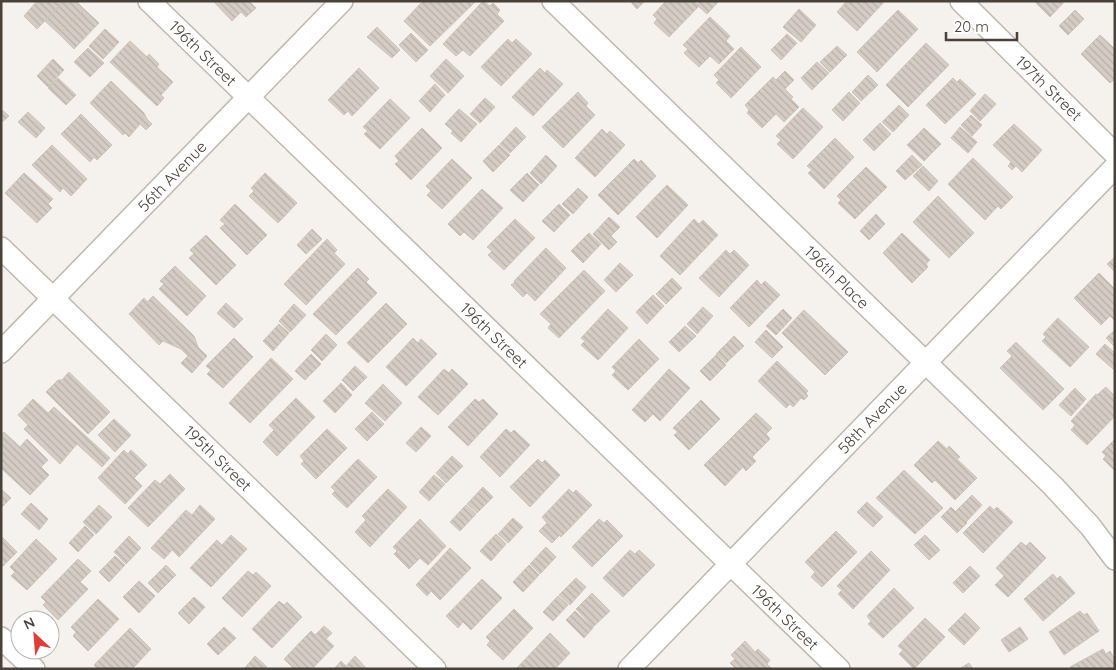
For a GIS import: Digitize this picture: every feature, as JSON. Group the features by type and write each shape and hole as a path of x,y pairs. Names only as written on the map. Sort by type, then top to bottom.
{"street":[{"name":"196th Street","path":"150,1 838,669"},
{"name":"56th Avenue","path":"1,352 342,1"},
{"name":"196th Place","path":"553,1 1054,486 1090,526 1115,559"},
{"name":"197th Street","path":"961,1 1115,154"},
{"name":"58th Avenue","path":"629,669 1115,167"},
{"name":"195th Street","path":"1,248 435,669"},
{"path":"1,638 34,669"}],"building":[{"path":"37,1 64,1 37,29 24,16"},
{"path":"64,1 76,1 84,9 59,34 45,21"},
{"path":"213,1 249,1 256,8 246,17 241,12 232,21"},
{"path":"423,1 476,1 430,46 404,21"},
{"path":"483,1 490,6 493,3 500,10 497,14 504,21 470,56 463,50 456,56 443,44"},
{"path":"630,1 645,1 637,9"},
{"path":"666,1 694,1 699,6 669,37 654,23 657,19 653,15"},
{"path":"700,1 719,1 707,14 697,5"},
{"path":"847,1 885,1 857,31 837,12"},
{"path":"1034,1 1065,1 1050,17"},
{"path":"84,9 99,23 74,49 59,34"},
{"path":"799,9 816,25 801,42 783,27"},
{"path":"898,10 918,29 877,72 857,52"},
{"path":"1075,10 1084,19 1068,35 1059,26"},
{"path":"710,17 730,36 726,41 734,49 719,64 710,56 699,67 684,53 688,49 683,45"},
{"path":"377,27 400,50 392,58 367,37"},
{"path":"105,29 119,42 103,59 89,46"},
{"path":"411,33 428,50 416,62 399,45"},
{"path":"787,34 797,43 781,60 771,50"},
{"path":"1100,35 1115,49 1115,79 1110,83 1081,54"},
{"path":"508,39 512,43 516,39 532,54 501,86 481,67"},
{"path":"130,41 147,57 149,54 159,64 157,67 173,82 161,95 164,98 157,106 110,62"},
{"path":"926,43 949,65 908,107 886,85"},
{"path":"837,46 847,55 830,72 820,62"},
{"path":"741,47 761,67 731,98 716,83 719,80 714,75"},
{"path":"88,48 104,63 90,77 74,62"},
{"path":"53,59 64,70 48,87 37,76"},
{"path":"446,59 464,76 448,93 430,76"},
{"path":"817,62 829,73 812,90 801,78"},
{"path":"359,68 379,88 352,116 348,111 344,115 328,100"},
{"path":"540,68 545,73 547,70 563,84 533,116 512,97"},
{"path":"785,71 794,80 785,89 799,107 784,122 776,114 762,128 747,113 749,110 745,105 773,77 776,80"},
{"path":"868,75 878,85 861,101 852,92"},
{"path":"58,78 76,95 66,105 48,88"},
{"path":"953,78 957,82 960,79 976,94 945,124 926,105"},
{"path":"111,81 144,113 152,124 146,130 140,124 129,137 125,133 123,135 90,103"},
{"path":"435,84 445,95 430,112 419,101"},
{"path":"578,92 588,103 586,106 595,115 563,148 542,127"},
{"path":"849,92 860,103 843,121 832,110"},
{"path":"985,94 996,104 980,121 970,111"},
{"path":"485,98 495,107 480,123 470,114"},
{"path":"390,99 410,118 380,149 364,134 368,131 363,127"},
{"path":"899,105 909,115 893,132 882,122"},
{"path":"803,108 823,127 793,159 777,144 781,140 776,136"},
{"path":"1,109 9,116 1,123"},
{"path":"459,109 477,124 461,142 445,124"},
{"path":"28,112 45,128 36,138 18,122"},
{"path":"81,114 112,145 97,160 94,157 90,162 61,134"},
{"path":"971,115 982,125 972,136 961,125"},
{"path":"880,123 891,134 874,151 863,140"},
{"path":"1014,124 1042,150 1022,172 1016,166 1012,170 1008,166 1011,162 993,145"},
{"path":"516,127 526,137 510,153 500,144"},
{"path":"960,127 977,142 968,153 951,138"},
{"path":"422,128 442,148 411,180 395,164 399,161 395,156"},
{"path":"924,128 941,144 924,161 907,145"},
{"path":"602,129 607,134 610,131 625,145 595,177 575,158"},
{"path":"835,138 854,157 824,189 808,173 812,170 807,166"},
{"path":"52,145 87,179 71,196 63,188 60,192 32,165"},
{"path":"499,145 510,155 493,172 483,161"},
{"path":"546,155 557,166 541,184 530,173"},
{"path":"912,155 922,165 905,180 896,171"},
{"path":"973,158 1013,197 1001,209 998,206 985,220 948,184"},
{"path":"452,159 472,178 442,209 427,195 431,191 426,186"},
{"path":"634,159 638,163 641,160 656,176 618,215 598,195"},
{"path":"923,166 938,181 929,191 913,176"},
{"path":"866,167 887,187 855,219 838,203 841,200 837,196"},
{"path":"24,173 53,199 48,204 52,208 37,223 5,193"},
{"path":"265,173 297,203 278,223 249,196 254,191 251,188"},
{"path":"527,173 539,185 523,202 510,190"},
{"path":"667,185 688,205 657,238 636,217"},
{"path":"578,188 588,197 573,214 562,204"},
{"path":"482,189 503,208 473,240 464,232 460,236 448,224"},
{"path":"938,196 974,233 949,258 913,222"},
{"path":"235,204 267,235 247,255 220,228 225,224 220,220"},
{"path":"559,204 570,215 554,232 542,221"},
{"path":"876,214 885,224 869,240 860,231"},
{"path":"609,217 620,227 603,244 593,234"},
{"path":"515,219 535,238 504,270 488,255 492,251 487,247"},
{"path":"694,219 699,224 703,220 718,235 680,275 660,256"},
{"path":"312,229 322,239 306,254 297,245"},
{"path":"589,233 601,244 583,263 571,251"},
{"path":"902,233 930,260 926,264 928,267 912,283 883,253"},
{"path":"206,235 236,265 216,285 189,258 194,254 190,250"},
{"path":"611,236 617,242 609,250 603,244"},
{"path":"327,239 337,250 334,253 345,264 306,305 284,284"},
{"path":"546,248 566,268 535,301 527,293 523,297 511,285"},
{"path":"726,250 730,254 734,250 749,265 719,297 699,278"},
{"path":"1115,257 1115,272 1107,264"},
{"path":"620,263 633,275 616,292 604,280"},
{"path":"175,266 206,296 187,316 159,289 164,284 160,281"},
{"path":"358,268 369,279 366,282 377,293 336,335 313,314"},
{"path":"584,270 605,291 559,338 548,328 551,324 540,314"},
{"path":"1099,273 1115,289 1115,321 1110,316 1101,325 1074,298"},
{"path":"672,278 682,288 666,304 656,294"},
{"path":"757,280 761,285 765,281 780,295 749,327 730,308"},
{"path":"653,295 664,306 647,324 636,312"},
{"path":"153,296 194,336 198,347 207,356 192,373 181,363 188,356 181,349 163,341 159,345 129,314 144,298 147,302"},
{"path":"226,303 243,319 234,328 217,313"},
{"path":"386,303 407,324 368,363 347,343"},
{"path":"294,304 306,315 290,332 279,321"},
{"path":"703,307 713,316 697,334 687,324"},
{"path":"608,309 628,328 598,360 581,345 585,341 581,338"},
{"path":"783,309 792,318 776,335 766,326"},
{"path":"804,310 848,352 825,375 782,333"},
{"path":"1058,318 1089,347 1070,367 1042,341 1046,337 1043,334"},
{"path":"279,324 289,333 273,351 263,341"},
{"path":"685,326 696,336 679,352 669,342"},
{"path":"766,330 783,347 772,358 755,342"},
{"path":"1115,330 1115,347 1106,338"},
{"path":"326,334 337,345 322,361 311,350"},
{"path":"734,336 744,346 726,363 716,354"},
{"path":"234,338 253,357 223,388 207,374 211,370 206,366"},
{"path":"413,338 418,343 421,339 437,354 406,386 386,367"},
{"path":"639,339 659,359 628,390 612,375 616,371 612,367"},
{"path":"1016,342 1064,389 1043,410 1000,368 1012,356 1007,351"},
{"path":"1105,344 1115,353 1115,368 1113,369 1096,354"},
{"path":"311,354 321,364 305,380 295,371"},
{"path":"716,355 726,365 710,381 700,371"},
{"path":"271,358 293,379 250,423 229,403"},
{"path":"777,361 808,391 806,393 808,396 804,400 801,398 793,407 790,404 786,408 758,381"},
{"path":"355,366 367,377 353,391 342,380"},
{"path":"444,369 449,373 452,369 468,384 438,415 418,397"},
{"path":"669,369 690,388 660,421 653,414 645,422 632,410"},
{"path":"69,372 110,412 88,434 46,392"},
{"path":"341,383 352,395 335,413 323,401"},
{"path":"383,384 402,403 385,421 365,403"},
{"path":"1106,387 1115,396 1115,416 1087,445 1071,430 1075,425 1071,421 1096,394"},
{"path":"1075,388 1086,399 1071,416 1059,405"},
{"path":"296,398 315,417 277,456 263,442 274,430 269,425"},
{"path":"33,399 48,413 54,407 110,458 102,467 77,444 60,464 24,429 28,425 18,415"},
{"path":"475,399 479,402 483,399 498,414 468,446 448,427"},
{"path":"701,400 720,419 689,450 674,435 678,432 673,428"},
{"path":"372,412 384,424 367,441 355,429"},
{"path":"756,413 772,428 766,434 770,439 752,457 756,461 746,471 743,467 725,486 704,465"},
{"path":"114,419 131,435 115,452 98,435"},
{"path":"421,427 431,436 416,452 406,443"},
{"path":"327,429 347,448 316,479 301,464 304,461 300,456"},
{"path":"506,429 511,433 514,430 530,445 500,477 480,457"},
{"path":"4,432 20,447 27,439 48,460 41,467 49,475 30,495 1,468 1,434"},
{"path":"1115,439 1115,471 1103,459 1106,456 1102,452"},
{"path":"938,441 947,449 949,446 960,457 957,459 977,478 955,500 935,480 932,483 914,465"},
{"path":"124,450 128,454 131,450 147,465 134,478 142,486 125,504 98,478"},
{"path":"452,456 463,466 446,483 436,473"},
{"path":"358,459 377,477 347,508 332,494 335,491 331,487"},
{"path":"538,459 542,463 545,460 560,475 530,507 510,487"},
{"path":"904,470 943,508 929,521 890,484"},
{"path":"170,474 185,489 148,527 128,508 155,480 160,484"},
{"path":"434,475 445,484 429,501 419,492"},
{"path":"890,484 929,521 915,534 876,498"},
{"path":"483,487 493,497 477,513 467,504"},
{"path":"1,489 11,498 1,508"},
{"path":"388,489 407,507 370,547 355,532 366,520 362,516"},
{"path":"569,489 573,493 576,490 592,505 561,537 560,535 552,543 539,531 547,523 542,517"},
{"path":"972,495 982,505 966,522 956,511"},
{"path":"867,502 883,517 873,527 857,512"},
{"path":"31,503 48,519 39,530 21,514"},
{"path":"99,505 112,517 96,534 83,522"},
{"path":"200,505 215,519 179,557 172,550 164,559 151,548 186,510 192,515"},
{"path":"466,505 476,514 460,531 450,522"},
{"path":"990,506 994,510 997,507 1013,522 983,553 963,533"},
{"path":"951,507 967,523 957,533 941,517"},
{"path":"513,518 523,527 508,543 498,534"},
{"path":"420,519 446,546 428,565 420,558 409,569 394,554 397,551 393,547"},
{"path":"599,519 604,523 607,520 623,536 592,567 572,547"},
{"path":"85,526 94,535 78,552 69,543"},
{"path":"836,531 857,552 822,587 811,577 815,572 805,562"},
{"path":"496,534 506,544 491,561 480,551"},
{"path":"231,535 247,549 211,587 190,568 217,540 222,545"},
{"path":"925,535 940,550 929,560 914,545"},
{"path":"1,536 17,552 1,568"},
{"path":"129,536 141,548 126,564 114,552"},
{"path":"36,539 57,559 27,590 11,576 15,572 10,567"},
{"path":"1021,542 1026,546 1030,542 1046,558 1008,597 995,585 1004,576 996,568"},
{"path":"546,547 556,557 540,574 530,564"},
{"path":"450,548 471,568 440,600 431,591 427,596 416,585"},
{"path":"630,550 635,554 639,550 655,565 623,597 603,578"},
{"path":"871,551 890,570 853,609 838,594 842,590 837,586"},
{"path":"115,556 125,565 109,582 99,572"},
{"path":"78,559 91,571 80,582 88,589 60,618 60,610 48,610 43,605 46,602 41,597"},
{"path":"166,565 176,575 158,593 148,583"},
{"path":"529,565 539,575 523,592 513,582"},
{"path":"970,566 980,576 963,593 953,583"},
{"path":"248,571 253,575 256,572 271,586 242,617 222,598"},
{"path":"1053,574 1057,579 1060,576 1075,593 1043,621 1024,599"},
{"path":"576,578 586,587 570,605 559,595"},
{"path":"482,579 502,598 471,630 463,622 458,628 446,616"},
{"path":"139,581 155,596 139,613 123,597"},
{"path":"894,588 914,608 883,638 868,624 871,621 867,616"},
{"path":"592,593 610,611 593,627 576,609"},
{"path":"558,596 568,605 553,621 543,612"},
{"path":"194,597 205,607 189,624 178,613"},
{"path":"98,599 119,619 88,651 73,636 76,632 71,627"},
{"path":"279,601 284,605 287,602 302,617 272,648 252,629"},
{"path":"514,609 533,628 503,660 487,645 490,641 486,637"},
{"path":"575,611 593,628 584,638 566,620"},
{"path":"1080,611 1084,615 1087,613 1099,631 1064,655 1049,632"},
{"path":"965,613 980,628 964,645 948,630"},
{"path":"925,618 945,637 914,669 899,654 903,650 898,646"},
{"path":"324,626 332,633 326,639 334,646 312,669 294,669 284,659 311,631 315,635"},
{"path":"224,627 236,638 218,655 207,644"},
{"path":"1020,627 1028,639 1009,652 1001,640"},
{"path":"130,628 151,649 132,669 98,669 94,665"},
{"path":"550,633 570,653 555,669 516,669"},
{"path":"745,641 755,652 758,649 770,660 767,664 772,669 736,669 730,663 735,659 731,655"},
{"path":"1103,649 1106,654 1110,651 1115,660 1115,669 1072,669 1070,667"},
{"path":"255,656 267,667 265,669 244,669"},
{"path":"355,656 367,669 334,669 341,661 346,666"},
{"path":"969,663 973,669 959,669"}]}
